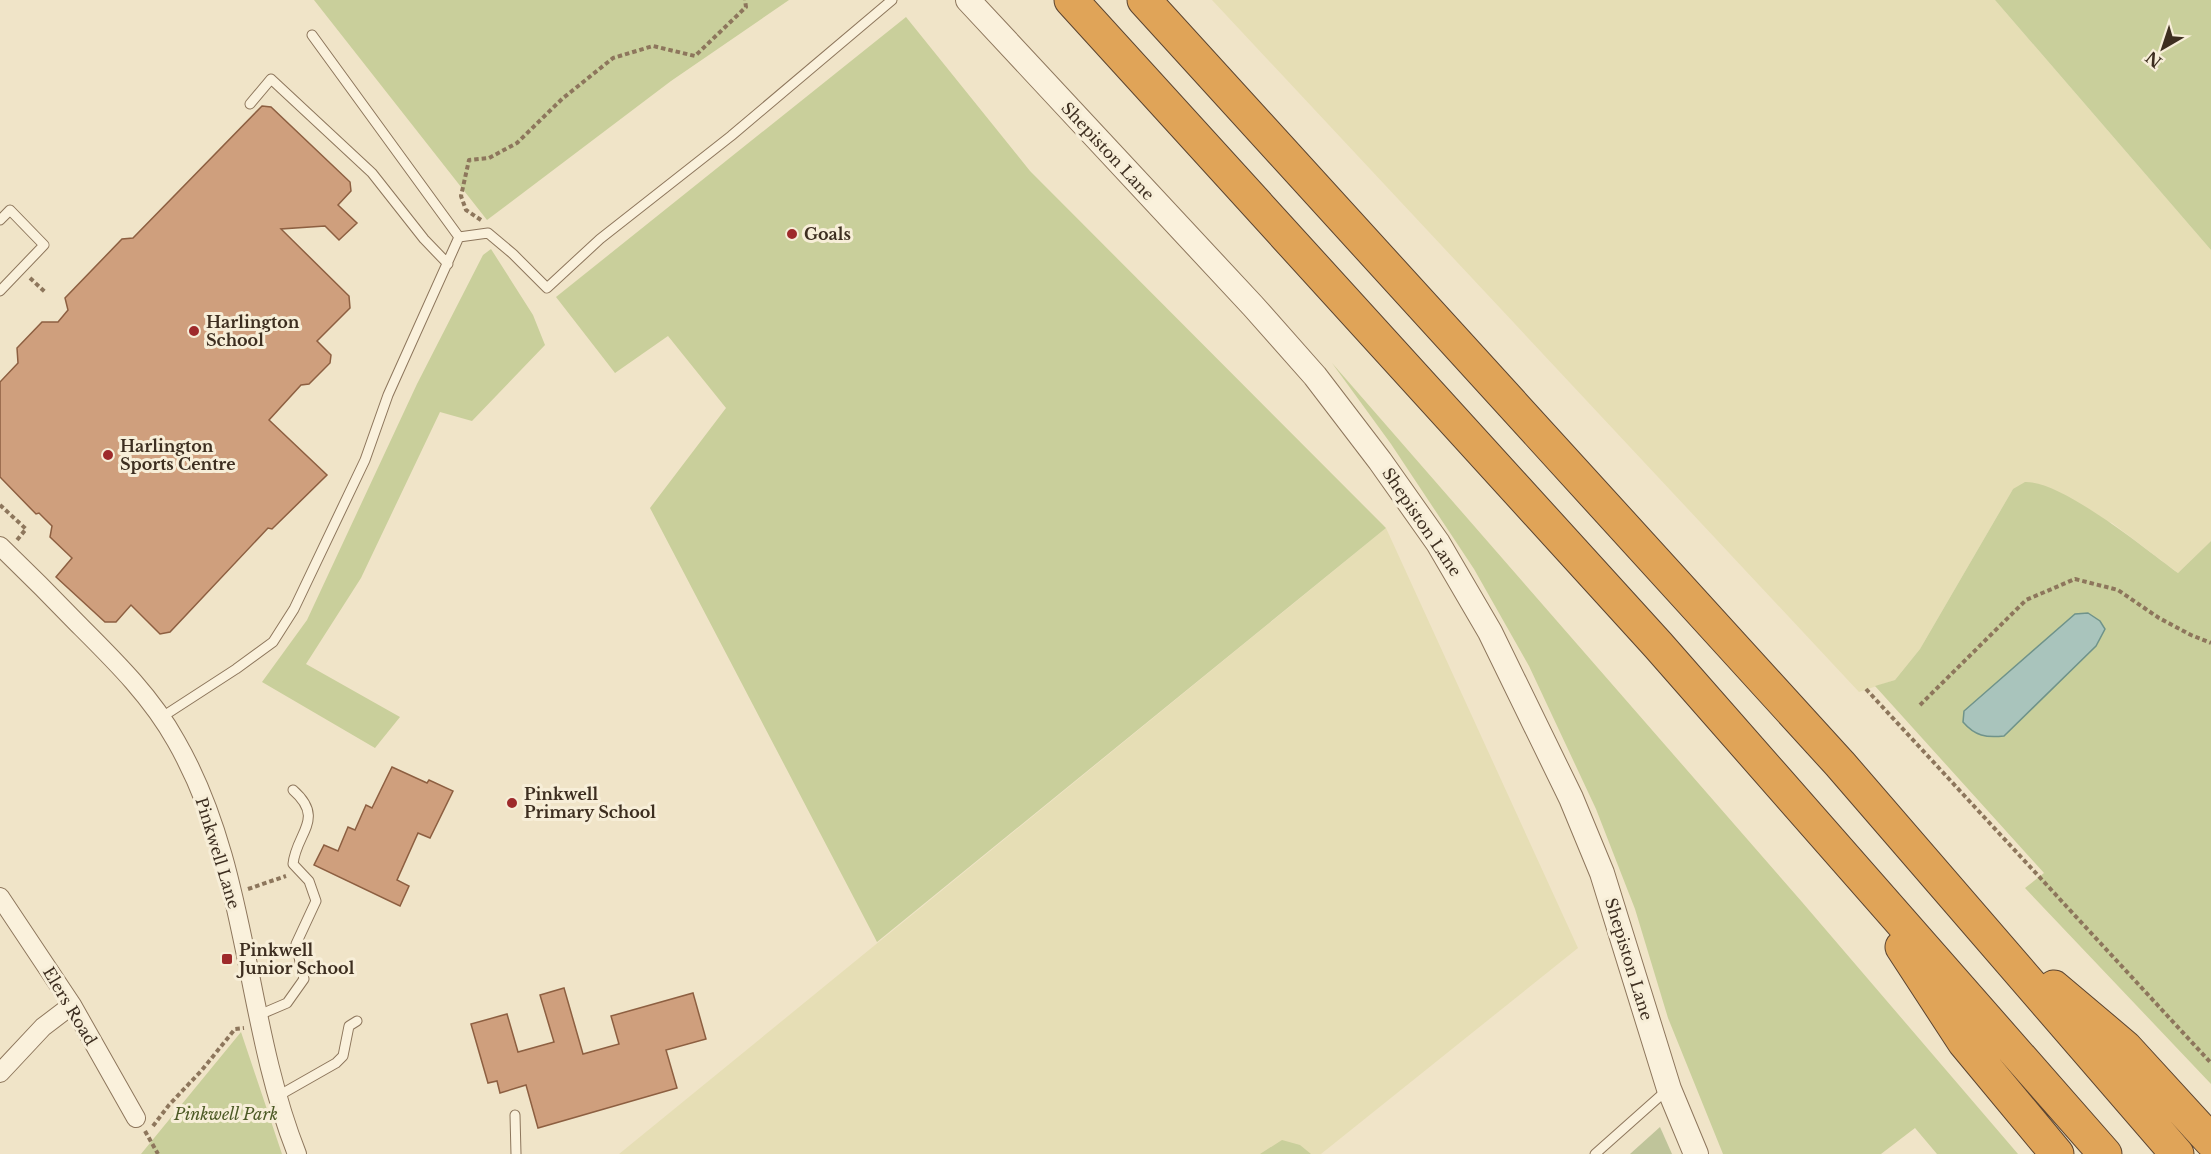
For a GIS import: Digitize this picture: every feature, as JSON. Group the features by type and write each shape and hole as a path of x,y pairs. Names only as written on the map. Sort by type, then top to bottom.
{"highway":[{"path":"1071,0 1452,416 1833,843 2105,1154"},
{"path":"1144,0 1832,756 2177,1154"},
{"path":"1833,843 1964,1042 2057,1154"},
{"path":"1971,916 2125,1047 2211,1141"}],"street":[{"name":"Shepiston Lane","path":"968,0 1253,306 1315,376 1380,461 1438,543 1490,632 1571,798 1602,873 1669,1089 1696,1154"},
{"name":"Pinkwell Lane","path":"3,549 124,670 162,717 182,751 205,801 222,853 278,1096 297,1154"},
{"name":"Elers Road","path":"0,897 72,1005 140,1124"},
{"path":"0,1073 43,1027 72,1005"}],"lane":[{"path":"459,237 488,233 547,288 600,239 731,136 892,0"},
{"path":"312,35 459,237"},
{"path":"250,104 271,79 372,173 424,239 448,264"},
{"path":"0,220 10,210 44,245 0,291"},
{"path":"162,717 273,642 294,609 365,460 388,395 459,237"},
{"path":"260,1020 287,1003 304,979 296,944 316,901 309,881 293,864 294,855 309,822 308,811 302,798 293,790"},
{"path":"278,1096 336,1063 343,1056 349,1026 357,1021"},
{"path":"1594,1154 1669,1089"},
{"path":"515,1115 516,1154"}],"path":[{"path":"488,233 480,219 466,210 460,196 469,160 489,158 517,143 562,99 613,58 653,46 694,56 746,7 745,0"},
{"path":"21,268 45,292"},
{"path":"0,505 26,529 3,549"},
{"path":"1920,705 2026,600 2075,579 2118,590 2159,618 2211,643"},
{"path":"1866,689 2211,1063"},
{"path":"236,908 246,906 242,891 298,871"},
{"path":"140,1124 155,1125 169,1105 202,1070 235,1029 260,1020"},
{"path":"140,1124 158,1154"}],"shaded area":[{"path":"1212,0 1995,0 2211,250 2211,541 2178,573 2112,523 2013,489 1920,649 1895,680 1859,692"},
{"path":"1386,528 1578,948 1321,1154 619,1154"}],"green space":[{"path":"314,0 789,0 671,81 487,220"},
{"path":"1995,0 2211,0 2211,250"},
{"path":"906,17 1030,171 1386,528 877,942 650,508 726,408 668,336 615,373 556,297"},
{"path":"491,249 533,315 545,345 472,421 440,412 361,578 306,664 400,717 375,748 262,682 307,620 417,384 483,255"},
{"path":"1332,363 1802,902 2018,1154 1937,1154 1915,1128 1881,1154 1723,1154 1668,1018 1635,909 1596,809 1529,666 1474,569 1391,444"},
{"path":"2025,482 2060,492 2081,504 2125,533 2178,573 2211,541 2211,1084 2025,888 2044,873 1875,686 1895,680 1920,649 2013,489"},
{"name":"Pinkwell Park","path":"241,1032 282,1154 141,1154"},
{"path":"1660,1127 1672,1154 1630,1154"},
{"path":"1282,1140 1300,1145 1311,1154 1260,1154"}],"water":[{"path":"2088,613 2100,621 2105,629 2096,646 2004,736 1981,735 1963,722 1964,711 2075,614"}],"building":[{"path":"262,106 271,107 350,182 351,191 338,205 357,223 339,240 325,226 281,229 349,296 350,308 317,341 331,355 330,363 309,384 301,385 269,420 327,475 272,529 268,528 170,632 160,634 131,605 116,622 105,622 56,577 72,558 50,537 52,526 39,513 36,514 0,477 0,382 18,363 17,348 42,322 58,322 68,310 65,298 122,239 133,238"},
{"path":"392,767 427,783 429,780 453,791 430,838 418,833 397,880 409,886 400,906 314,865 324,845 338,851 348,827 355,830 366,805 372,808"},
{"path":"564,988 583,1054 619,1044 611,1016 693,993 706,1039 666,1050 677,1088 538,1128 526,1085 500,1093 497,1081 488,1083 471,1024 507,1014 518,1052 554,1042 540,995"}],"place":[{"name":"Goals","path":"792,234"},
{"name":"Harlington School","path":"194,331"},
{"name":"Harlington Sports Centre","path":"108,455"},
{"name":"Pinkwell Primary School","path":"512,803"},
{"name":"Pinkwell Junior School","path":"227,959"}]}
